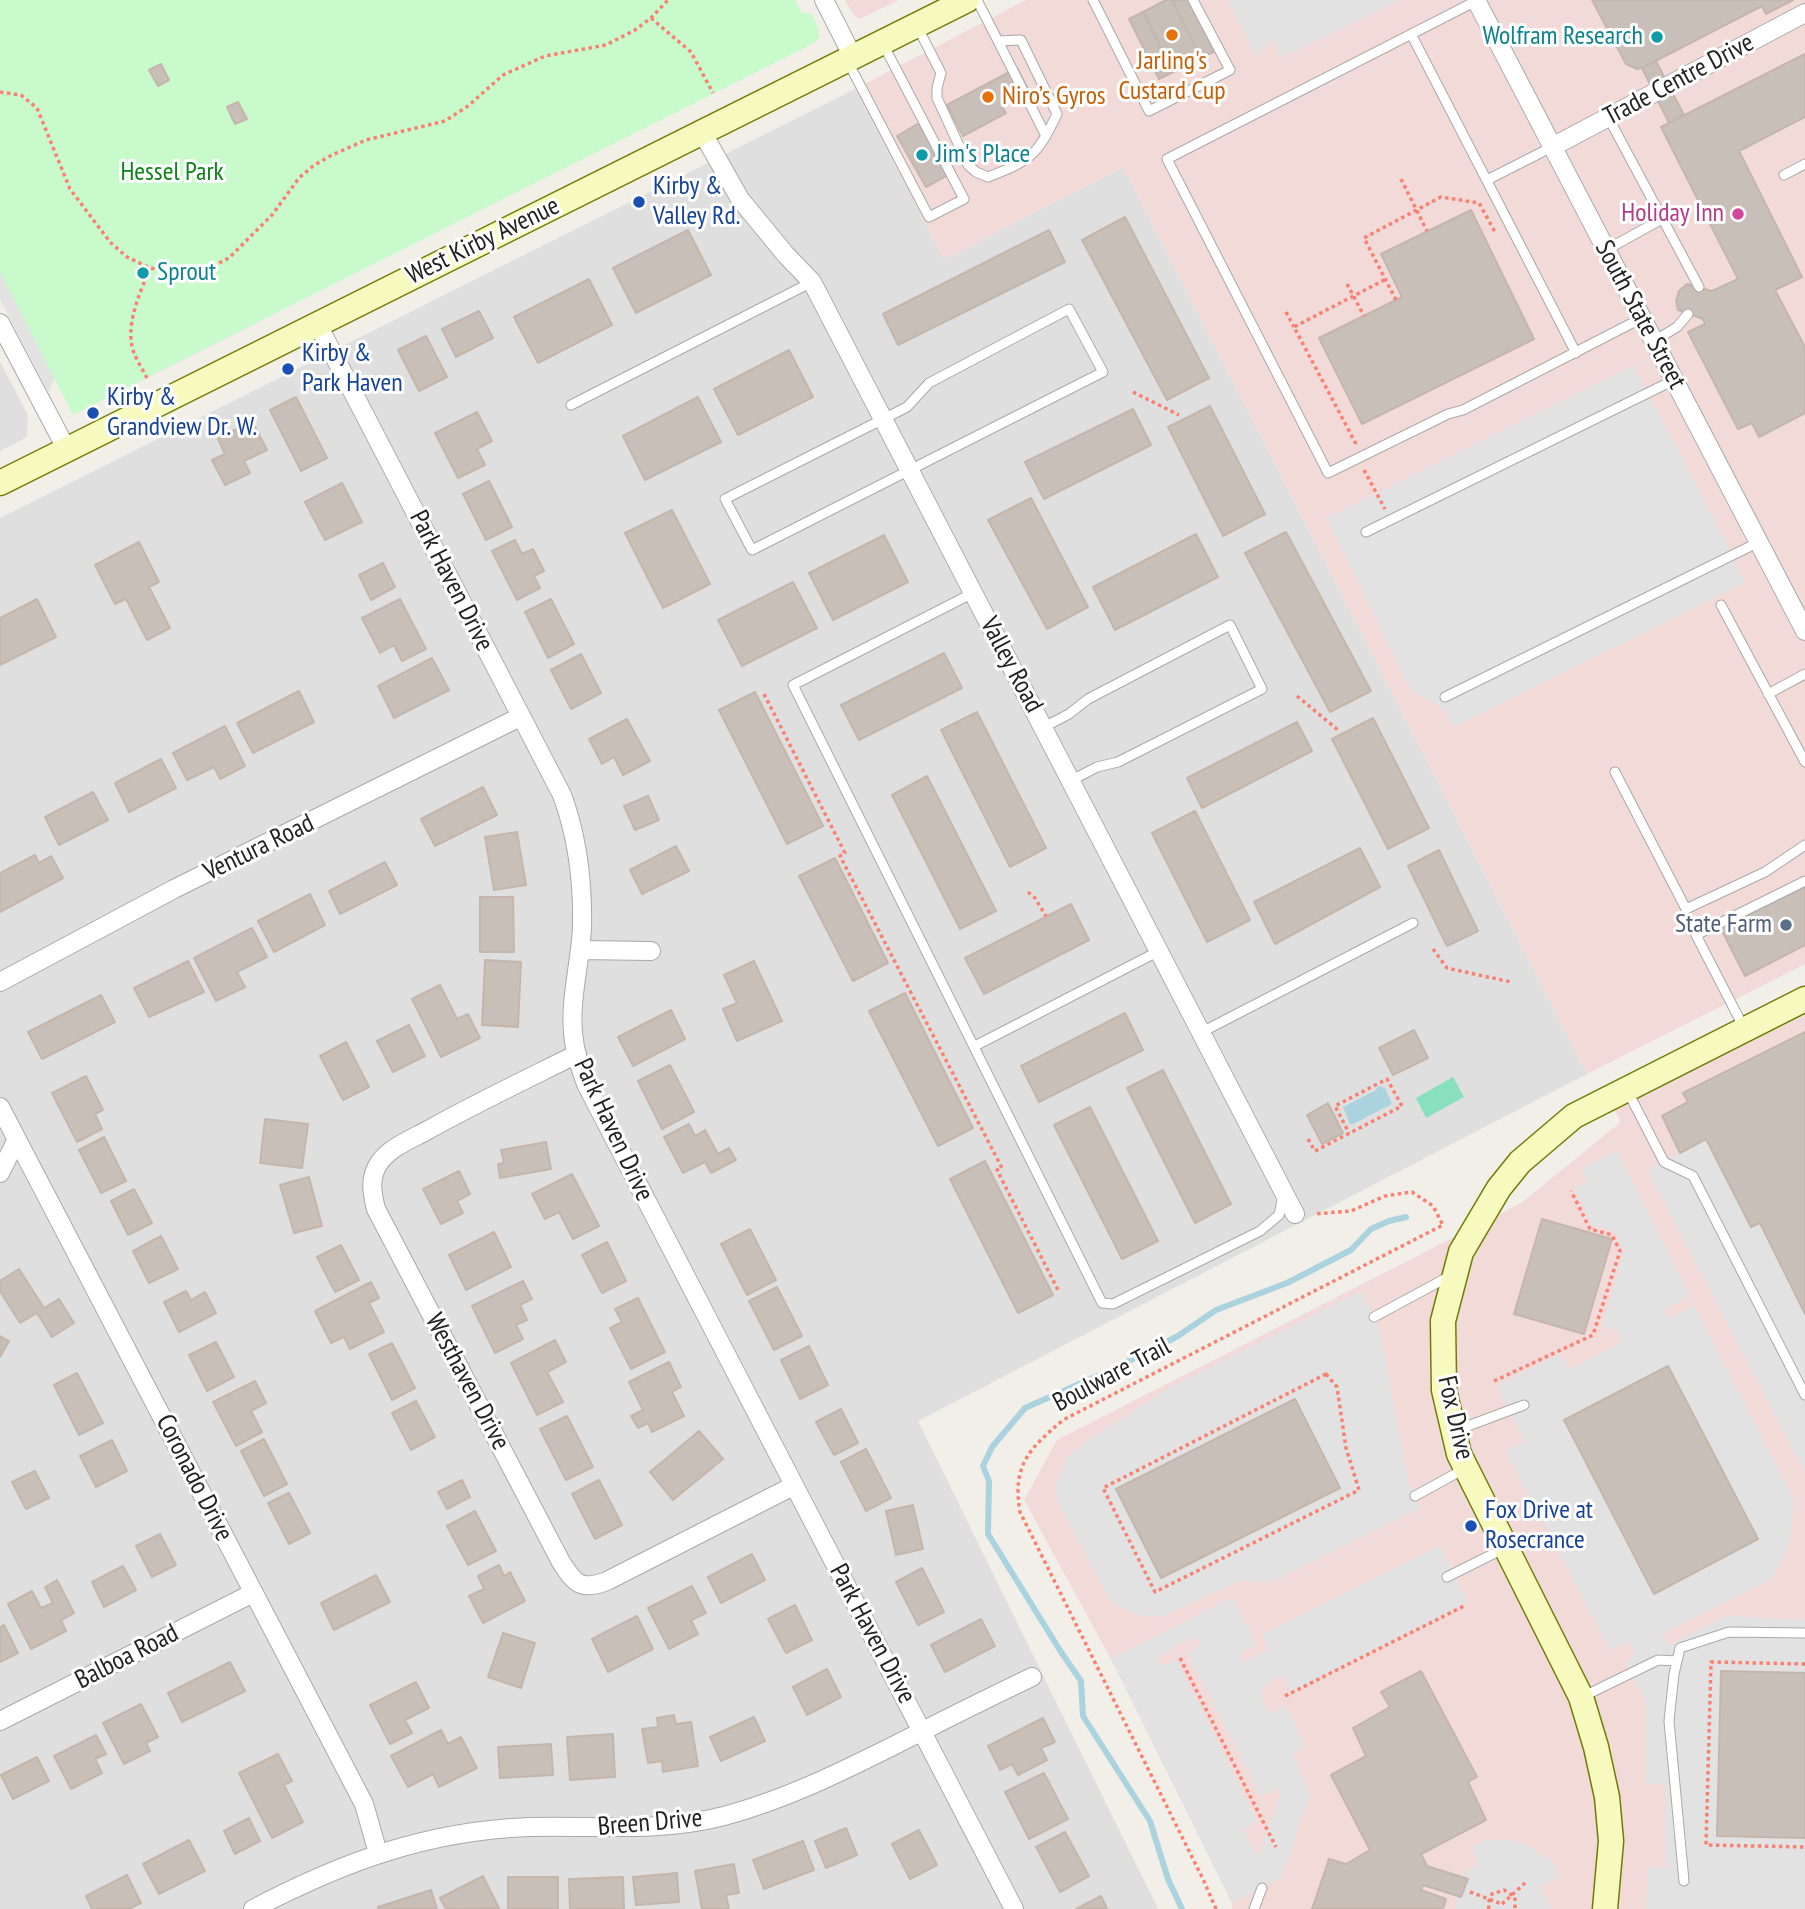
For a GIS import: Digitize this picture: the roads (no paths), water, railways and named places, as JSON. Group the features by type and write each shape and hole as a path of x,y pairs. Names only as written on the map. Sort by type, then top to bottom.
{"street":[{"path":"824,0 850,58"},
{"name":"West Kirby Avenue","path":"0,483 967,0"},
{"name":"South State Street","path":"1476,0 1805,631"},
{"name":"Trade Centre Drive","path":"1552,147 1805,13"},
{"name":"Valley Road","path":"702,132 740,199 812,282 1295,1214"},
{"path":"0,323 67,450"},
{"name":"Park Haven Drive","path":"318,325 520,718 562,794 569,813 578,852 582,891 573,1030 586,1084 1014,1909"},
{"name":"Ventura Road","path":"0,982 174,889 520,718"},
{"path":"580,950 651,951"},
{"name":"Fox Drive","path":"1605,1909 1611,1841 1607,1797 1597,1747 1581,1697 1466,1468 1453,1431 1444,1390 1443,1321 1461,1252 1499,1188 1520,1162 1574,1115 1805,999"},
{"name":"Westhaven Drive","path":"577,1054 463,1110 389,1152 379,1163 372,1179 376,1209 572,1579 584,1586 607,1581 793,1486"},
{"name":"Coronado Drive","path":"0,1107 364,1804 378,1853"},
{"path":"0,1173 17,1139"},
{"name":"Balboa Road","path":"0,1721 253,1593"},
{"name":"Breen Drive","path":"253,1909 339,1867 423,1841 478,1831 530,1827 631,1828 723,1816 783,1797 816,1783 1032,1677"}],"lane":[{"path":"977,0 1046,136"},
{"path":"1093,0 1149,111 1230,70 1194,0"},
{"path":"1476,0 1167,159 1328,473 1448,414 1463,410 1642,318"},
{"path":"917,25 941,73 937,98 968,165 988,177 1030,158 1046,136 1057,114 1021,40 998,41"},
{"path":"1411,34 1576,353"},
{"path":"850,58 929,217 964,199 882,42"},
{"path":"1608,117 1699,287"},
{"path":"1487,180 1552,147"},
{"path":"1784,175 1805,164"},
{"path":"1606,250 1662,219"},
{"path":"571,405 812,282"},
{"path":"1069,309 1103,372 910,470 752,550 725,499 906,407 929,383 1069,309"},
{"path":"1654,341 1677,327 1689,314"},
{"path":"1366,533 1674,380"},
{"path":"1445,697 1759,542"},
{"path":"973,593 793,685 1102,1303 1113,1304 1260,1231 1279,1215 1284,1194"},
{"path":"1721,605 1805,762"},
{"path":"1044,727 1069,714 1088,699 1230,625 1262,689 1118,762 1097,767 1072,780"},
{"path":"1769,694 1805,674"},
{"path":"1615,772 1686,908 1765,872 1805,845"},
{"path":"1744,1029 1696,935 1805,881"},
{"path":"1202,1032 1413,923"},
{"path":"975,1046 1159,951"},
{"path":"1627,1088 1664,1161 1693,1176 1805,1395"},
{"path":"1374,1317 1455,1273"},
{"path":"1453,1431 1524,1405"},
{"path":"1415,1496 1466,1468"},
{"path":"1447,1577 1505,1548"},
{"path":"1684,1881 1669,1721 1680,1648 1729,1632 1805,1633"},
{"path":"1581,1697 1658,1660 1677,1661"},
{"path":"1254,1909 1262,1888"}],"water":[{"path":"1378,1086 1385,1088 1392,1104 1350,1124 1343,1107 1376,1090"}],"waterway":[{"path":"1182,1909 1168,1879 1150,1821 1083,1716 1081,1681 988,1534 989,1481 983,1466 992,1447 1025,1408 1113,1369 1178,1336 1216,1310 1287,1283 1351,1250 1371,1229 1406,1217"}],"place":[{"name":"Jarling's Custard Cup","path":"1172,35"},
{"name":"Wolfram Research","path":"1657,37"},
{"name":"Niro’s Gyros","path":"988,97"},
{"name":"Jim's Place","path":"922,155"},
{"name":"Kirby & Valley Rd.","path":"639,202"},
{"name":"Holiday Inn","path":"1738,214"},
{"name":"Sprout","path":"143,273"},
{"name":"Kirby & Park Haven","path":"288,369"},
{"name":"Kirby & Grandview Dr. W.","path":"93,413"},
{"name":"State Farm","path":"1786,925"},
{"name":"Fox Drive at Rosecrance","path":"1471,1526"}],"park label":[{"name":"Hessel Park","path":"172,173"}]}
